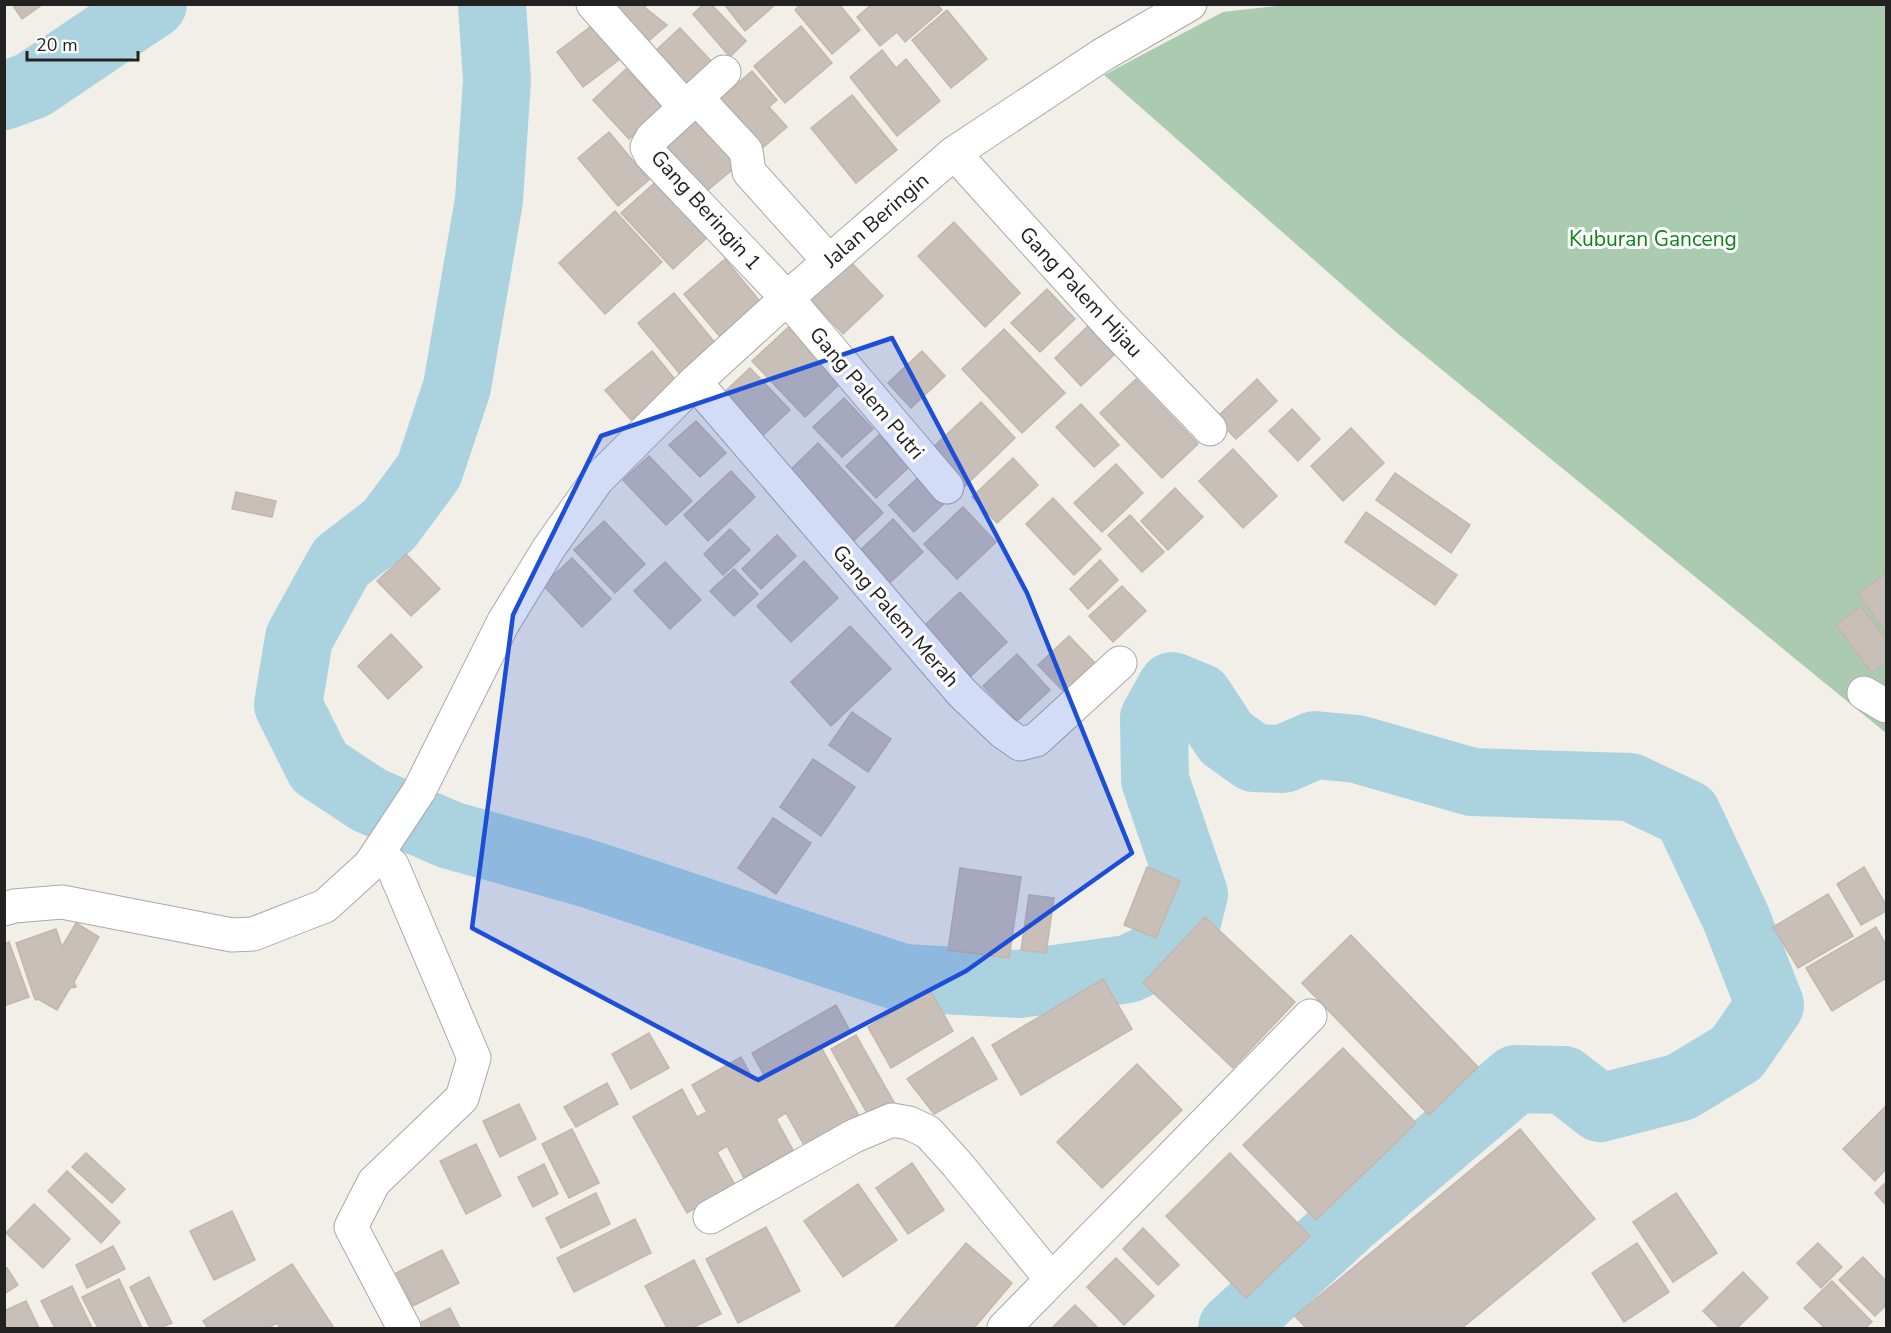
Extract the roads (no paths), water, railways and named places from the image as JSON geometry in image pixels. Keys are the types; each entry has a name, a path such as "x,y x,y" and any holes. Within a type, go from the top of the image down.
{"street":[{"path":"593,4 690,102 746,151 749,172 829,261"},
{"name":"Jalan Beringin","path":"4,909 62,902 232,934 253,934 325,906 370,865 419,791 503,623 549,548 597,480 695,382 787,298 954,153 1102,55 1190,4"},
{"name":"Gang Beringin 1","path":"724,72 652,138 647,147 651,155 787,298"},
{"name":"Gang Palem Hijau","path":"954,153 1109,324 1210,429"},
{"name":"Gang Palem Putri","path":"787,298 947,487"},
{"name":"Gang Palem Merah","path":"695,382 962,693 1003,732 1020,744 1036,740 1120,663"},
{"path":"383,847 474,1058 462,1098 374,1182 351,1227 404,1329"},
{"path":"1004,1329 1310,1016"},
{"path":"710,1217 854,1136 892,1120 909,1123 928,1132 1051,1279"}],"waterway":[{"path":"4,96 33,85 153,4"},
{"path":"492,4 497,80 489,200 457,387 429,471 389,525 341,562 299,638 288,705 319,767 369,800 450,835 586,873 903,978 1019,984 1128,969 1158,955 1185,930 1194,894 1155,780 1154,718 1172,686 1199,697 1226,738 1254,758 1283,759 1315,745 1357,749 1472,782 1630,787 1687,814 1736,918 1770,1005 1737,1053 1681,1087 1600,1108 1564,1080 1516,1079 1352,1218 1232,1328"}],"park label":[{"name":"Kuburan Ganceng","path":"1653,239"}]}
